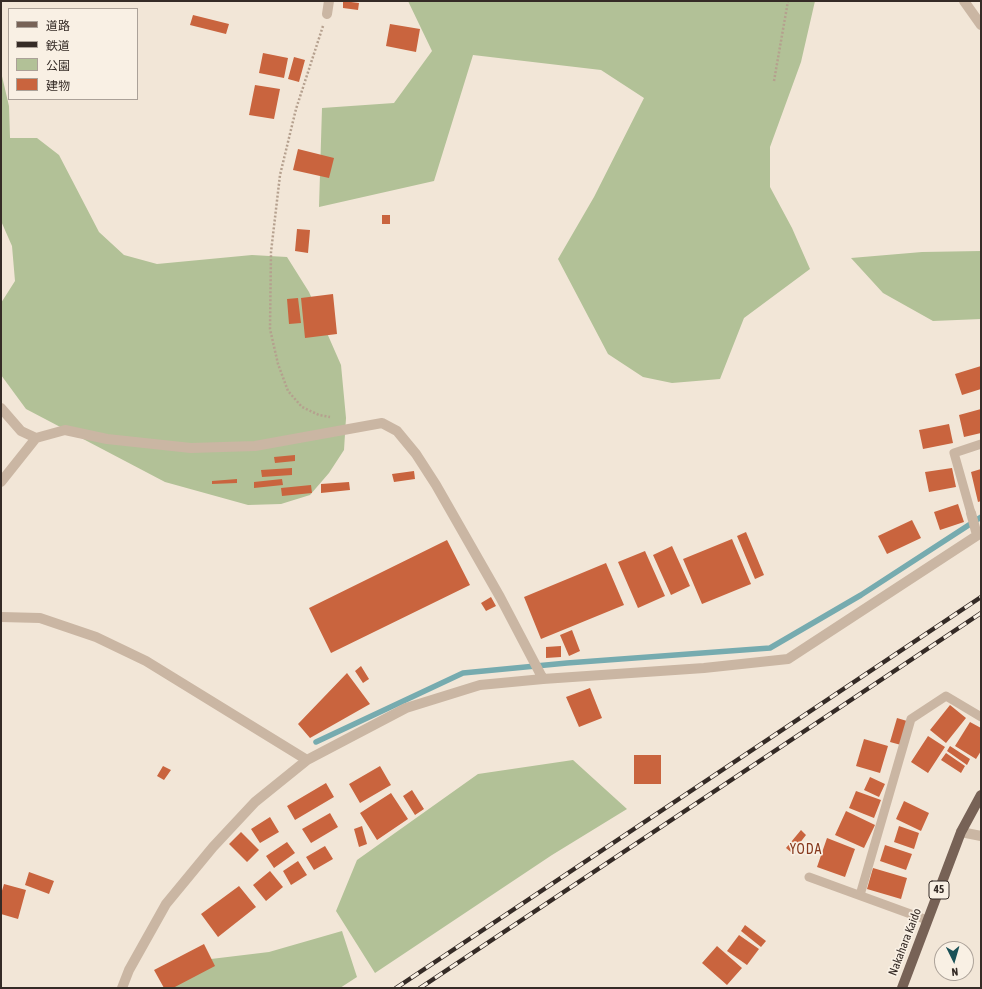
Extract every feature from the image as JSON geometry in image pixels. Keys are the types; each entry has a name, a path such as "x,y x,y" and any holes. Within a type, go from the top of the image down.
{"main road":[{"name":"Nakahara Kaido","path":"902,988 961,832 981,795"}],"street":[{"path":"327,14 329,1"},
{"path":"964,1 981,25"},
{"path":"1,408 21,431 36,438"},
{"path":"1,482 36,438 65,430 107,440 191,448 255,446 382,423 397,431 416,454 436,485 500,597 542,676"},
{"path":"122,988 129,970 166,904 213,847 255,802 307,760 406,708 480,685 542,676 704,668 788,659 978,532 971,513"},
{"path":"1,617 40,618 96,637 146,660 307,760"},
{"path":"961,832 981,836"}],"lane":[{"path":"971,513 954,454 981,444"},
{"path":"860,896 911,719 946,696 981,717"},
{"path":"809,877 928,920"}],"path":[{"path":"774,81 788,1"},
{"path":"327,14 296,109 280,175 271,252 270,329 278,364 288,391 302,406 319,415 331,417"}],"green space":[{"path":"408,1 815,1 801,62 770,147 770,187 792,228 810,269 744,318 720,379 672,383 643,377 608,354 558,259 594,197 644,98 601,70 473,55 434,181 319,207 322,108 394,103 432,51"},
{"path":"1,72 9,106 10,138 37,138 59,155 99,232 124,255 157,264 252,255 287,257 309,292 341,365 346,418 344,450 329,473 310,495 281,504 248,505 165,482 26,409 1,375 1,303 15,281 12,246 1,221"},
{"path":"981,251 981,319 933,321 883,293 851,258 922,252"},
{"path":"573,760 627,809 552,855 375,973 336,911 357,860 478,774"},
{"path":"342,931 357,977 340,988 169,988 186,962 269,952"}],"building":[{"path":"343,1 359,3 358,10 343,8"},
{"path":"193,15 229,24 226,34 190,25"},
{"path":"390,24 420,29 416,52 386,46"},
{"path":"263,53 288,58 284,78 259,73"},
{"path":"294,57 305,60 299,82 288,79"},
{"path":"255,85 280,89 274,119 249,115"},
{"path":"298,149 334,158 329,178 293,170"},
{"path":"382,215 390,215 390,224 382,224"},
{"path":"297,229 310,230 308,253 295,251"},
{"path":"333,294 337,334 305,338 301,298"},
{"path":"298,298 301,323 289,324 287,299"},
{"path":"981,366 981,389 962,395 955,374"},
{"path":"981,409 981,433 964,437 959,415"},
{"path":"949,424 953,443 923,449 919,430"},
{"path":"295,455 295,461 275,463 274,457"},
{"path":"292,468 292,475 262,477 261,470"},
{"path":"952,468 956,487 929,492 925,472"},
{"path":"981,469 981,501 978,502 971,472"},
{"path":"414,471 415,479 394,482 392,474"},
{"path":"237,479 237,483 212,484 212,481"},
{"path":"282,479 283,485 254,488 254,482"},
{"path":"349,482 350,490 321,493 321,484"},
{"path":"311,485 312,493 282,496 281,488"},
{"path":"958,504 964,522 940,530 934,512"},
{"path":"912,520 921,538 887,554 878,536"},
{"path":"746,532 764,575 755,579 737,536"},
{"path":"732,539 751,584 702,604 683,559"},
{"path":"447,540 470,585 331,653 309,608"},
{"path":"672,546 690,586 671,595 653,555"},
{"path":"645,551 665,596 638,608 618,562"},
{"path":"606,563 624,605 541,639 524,597"},
{"path":"491,597 496,606 486,611 481,603"},
{"path":"572,630 580,651 569,656 560,635"},
{"path":"561,646 561,657 546,658 546,647"},
{"path":"361,666 369,679 363,683 355,671"},
{"path":"347,673 370,704 310,738 298,724"},
{"path":"590,688 602,718 579,727 566,697"},
{"path":"950,705 966,718 946,743 930,730"},
{"path":"897,718 907,721 901,745 890,742"},
{"path":"970,722 981,728 981,751 976,759 955,746"},
{"path":"928,736 945,747 928,773 911,762"},
{"path":"864,739 888,746 880,773 856,766"},
{"path":"950,746 970,759 967,765 947,751"},
{"path":"946,753 965,766 961,773 941,760"},
{"path":"634,755 661,755 661,784 634,784"},
{"path":"163,766 171,770 164,780 157,776"},
{"path":"380,766 391,785 360,803 349,784"},
{"path":"870,777 885,784 879,797 864,790"},
{"path":"326,783 334,797 295,820 287,806"},
{"path":"412,790 424,809 415,815 403,796"},
{"path":"856,791 881,800 874,818 849,808"},
{"path":"391,793 408,819 377,840 360,813"},
{"path":"904,801 929,813 921,831 896,819"},
{"path":"846,811 875,825 864,848 835,835"},
{"path":"330,813 338,827 311,843 302,829"},
{"path":"270,817 279,832 260,843 251,829"},
{"path":"362,826 367,844 359,847 354,829"},
{"path":"899,826 919,833 914,849 894,842"},
{"path":"801,830 806,835 792,853 786,848"},
{"path":"241,832 259,850 247,862 229,844"},
{"path":"827,838 855,849 845,877 817,867"},
{"path":"287,842 295,853 274,868 266,856"},
{"path":"885,845 912,854 906,870 880,861"},
{"path":"325,846 333,859 314,870 306,857"},
{"path":"298,861 307,875 291,885 283,871"},
{"path":"873,868 907,878 901,899 867,889"},
{"path":"270,871 283,887 266,901 253,885"},
{"path":"29,872 54,881 49,894 25,885"},
{"path":"4,884 26,890 18,919 1,914 1,894"},
{"path":"239,886 256,907 218,937 201,914"},
{"path":"745,925 766,941 761,947 741,931"},
{"path":"739,935 759,949 747,965 727,951"},
{"path":"204,944 215,966 173,988 164,988 154,970"},
{"path":"717,946 742,968 727,985 702,963"}],"waterway":[{"path":"316,742 463,673 567,663 770,648 861,595 981,517"}],"railway":[{"path":"396,988 981,597"},
{"path":"420,988 981,613"}],"district":[{"name":"YODA","path":"806,850"}]}
